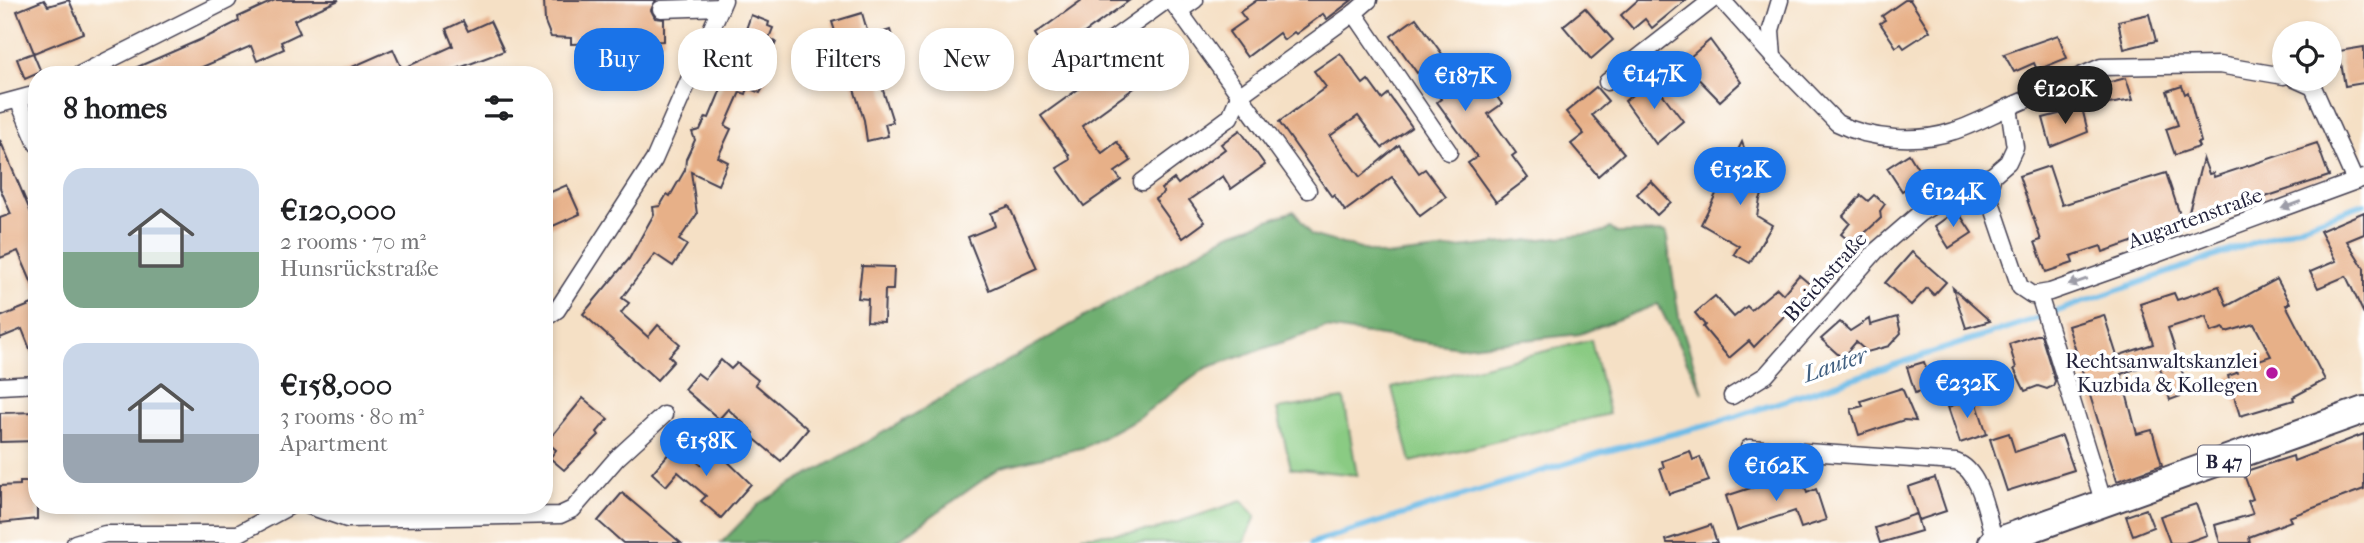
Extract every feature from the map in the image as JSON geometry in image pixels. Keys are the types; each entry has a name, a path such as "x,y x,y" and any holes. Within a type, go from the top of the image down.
{"main road":[{"name":"B 47","path":"1993,542 2364,410"}],"street":[{"path":"97,66 228,0"},
{"path":"1134,28 1172,4 1195,0"},
{"path":"1142,183 1230,117 1239,96 1369,0"},
{"path":"1607,82 1712,0"},
{"path":"1723,0 1837,123 1868,134 1900,137 1952,132 2101,67 2219,65 2272,74"},
{"path":"1773,57 1772,30 1780,0"},
{"path":"553,313 654,160 722,4 661,9"},
{"path":"1172,4 1308,190"},
{"path":"1354,13 1449,152"},
{"path":"2315,91 2360,180"},
{"path":"0,104 28,96"},
{"path":"18,100 28,123"},
{"path":"2001,110 2014,146 2008,162 1993,175 1988,193 1992,211 2020,287 2023,292 2040,299 2104,504"},
{"name":"Bleichstraße","path":"1732,396 1766,375 1876,251 1920,213 1966,186 1993,175"},
{"name":"Augartenstraße","path":"2040,299 2360,180"},
{"path":"0,386 28,384"},
{"path":"332,514 347,519 560,515 573,509 617,458 664,415"},
{"path":"1749,448 1956,462 1966,466 1974,478 1993,542"},
{"path":"75,543 105,534 238,534 275,514"}],"green space":[{"path":"1294,211 1311,235 1385,256 1605,232 1610,228 1617,233 1666,232 1679,317 1703,393 1658,304 1580,334 1460,347 1325,328 1206,368 1138,418 1085,447 1001,467 894,543 721,543 760,503 1229,234"},
{"path":"1591,340 1609,414 1411,462 1392,388"},
{"path":"1344,399 1357,475 1291,468 1277,409"},
{"path":"1242,501 1256,516 1244,543 1084,543 1082,536 1154,530"}],"building":[{"path":"44,0 48,6 69,0 83,33 34,53 17,11"},
{"path":"275,0 339,0 294,20 300,33 281,42 284,49 257,61 251,46 204,66 140,66 211,35 239,21 238,17"},
{"path":"544,0 656,0 651,10 655,18 664,19 664,28 574,28 574,44 571,44 571,38 551,37 545,22"},
{"path":"1082,0 1130,0 1091,28 1043,28"},
{"path":"1257,0 1352,0 1327,19 1323,14 1284,40 1279,33 1247,57 1229,32 1246,20 1240,12"},
{"path":"1638,0 1686,0 1652,28 1645,19 1633,29 1621,15"},
{"path":"1905,0 1910,0 1930,31 1904,48 1901,44 1896,47 1880,23 1885,20 1882,16"},
{"path":"1585,8 1613,40 1591,59 1563,26"},
{"path":"862,13 866,28 834,28 832,22"},
{"path":"2149,14 2156,41 2124,49 2118,21"},
{"path":"751,15 769,22 768,26 773,28 746,28"},
{"path":"1416,18 1453,69 1448,72 1467,99 1488,84 1502,104 1488,114 1516,153 1512,156 1528,178 1496,202 1468,163 1477,157 1437,102 1441,99 1421,70 1417,73 1391,36"},
{"path":"463,21 468,31 490,21 504,51 465,66 409,66 453,46 446,29"},
{"path":"2058,35 2067,58 2037,70 2034,63 2014,72 2004,54"},
{"path":"1710,40 1741,82 1720,101 1683,63"},
{"path":"2364,47 2364,83 2345,86 2342,51"},
{"path":"393,49 401,66 354,66"},
{"path":"33,53 38,66 28,66 28,78 25,79 17,59"},
{"path":"1340,53 1363,84 1368,80 1382,99 1388,94 1412,127 1382,148 1358,116 1330,136 1360,177 1399,145 1419,173 1425,169 1446,197 1420,216 1392,177 1345,211 1334,195 1332,197 1279,122 1326,87 1314,71"},
{"path":"2126,78 2133,100 2096,106 2091,87"},
{"path":"1651,79 1683,121 1656,144 1625,101"},
{"path":"2182,86 2185,94 2188,92 2201,142 2197,143 2199,147 2175,155 2166,129 2178,125 2167,91"},
{"path":"1596,87 1608,101 1592,115 1624,153 1598,176 1571,144 1584,134 1566,112"},
{"path":"720,91 747,91 746,94 740,92 725,126 731,129 718,157 728,162 718,185 691,172 697,214 679,240 687,245 673,266 655,254 622,298 629,303 621,313 648,337 658,325 680,344 669,356 674,361 657,380 583,314 629,259 654,214 653,207 660,206 667,194 670,196 685,170 686,159 695,140 692,132 700,130 706,117 709,118"},
{"path":"855,91 883,91 893,122 885,124 888,136 867,141 864,120"},
{"path":"1076,91 1130,91 1082,126 1102,153 1117,142 1131,161 1115,172 1121,180 1084,206 1057,168 1070,160 1069,155 1041,116"},
{"path":"2082,108 2088,132 2051,147 2043,118"},
{"path":"1240,130 1265,165 1231,189 1223,176 1189,200 1205,222 1183,238 1155,199 1164,193 1161,189 1174,179 1178,184 1225,149 1221,144"},
{"path":"0,140 28,206 28,274 18,251 0,258 0,218 11,214 0,188"},
{"path":"1742,142 1749,162 1772,177 1760,199 1757,216 1772,225 1750,263 1734,254 1739,246 1701,224"},
{"path":"2317,143 2329,176 2186,223 2203,158 2209,174 2213,173 2214,177"},
{"path":"1909,154 1923,177 1902,191 1887,168"},
{"path":"2049,166 2062,205 2166,173 2183,224 2103,252 2101,246 2071,256 2073,263 2046,272 2035,242 2041,240 2019,176"},
{"path":"1651,181 1671,202 1657,215 1637,194"},
{"path":"567,185 580,214 553,226 553,191"},
{"path":"1861,195 1868,201 1874,195 1885,204 1880,211 1881,218 1853,244 1841,234 1850,223 1843,216"},
{"path":"1009,206 1037,268 989,290 968,237 995,226 991,213"},
{"path":"1957,210 1972,233 1949,248 1935,226"},
{"path":"2364,212 2364,234 2347,241 2364,268 2364,314 2346,276 2318,288 2310,272 2336,261 2320,231"},
{"path":"1912,252 1946,282 1934,295 1927,288 1911,305 1885,283"},
{"path":"862,266 894,267 893,290 885,290 884,322 867,321 868,299 858,298"},
{"path":"1799,275 1819,292 1808,304 1805,313 1793,307 1754,347 1749,341 1729,358 1695,313 1715,296 1734,317 1747,306 1751,310 1777,288 1783,294"},
{"path":"2277,279 2290,303 2286,305 2325,380 2293,397 2294,400 2240,416 2228,376 2237,373 2235,368 2271,356 2254,324 2226,332 2224,328 2211,332 2206,316 2168,328 2189,393 2170,400 2158,361 2121,374 2137,434 2152,430 2162,465 2117,481 2068,326 2104,315 2117,356 2153,344 2140,304 2174,293 2177,300 2219,286 2227,306"},
{"path":"1953,288 1990,321 1966,328"},
{"path":"28,306 28,344 22,329 0,338 0,317"},
{"path":"1897,317 1901,333 1889,346 1867,352 1856,342 1842,358 1821,339 1840,322 1850,331 1869,319 1870,325"},
{"path":"2041,335 2055,381 2053,386 2047,389 2038,386 2025,391 2014,369 2016,368 2009,344"},
{"path":"721,360 731,369 737,363 758,380 755,384 808,429 781,461 751,436 754,433 728,409 719,419 684,389 697,373 705,379"},
{"path":"1924,362 1933,387 1915,393 1907,367"},
{"path":"1902,388 1916,421 1904,420 1859,435 1851,409 1863,406 1861,401"},
{"path":"583,398 608,419 597,432 599,435 564,470 553,461 556,450 553,447 553,435"},
{"path":"1975,398 1987,434 1960,443 1948,407"},
{"path":"28,412 28,441 0,442 0,413"},
{"path":"2009,433 2015,452 2062,436 2074,470 2007,491 1990,439"},
{"path":"2364,434 2364,489 2289,517 2291,521 2249,537 2250,543 2220,543 2215,525 2253,514 2248,501 2253,499 2243,472 2293,456 2294,461"},
{"path":"677,444 701,465 708,455 713,460 719,453 751,484 721,518 701,501 706,496 678,472 666,486 652,473"},
{"path":"1690,451 1693,460 1700,457 1709,481 1669,494 1660,468 1664,467 1662,461"},
{"path":"1800,472 1807,493 1816,489 1826,520 1801,528 1795,511 1737,530 1726,496"},
{"path":"1935,478 1946,511 1919,520 1908,487"},
{"path":"20,482 28,482 28,514 37,514 37,519 0,523 0,486 20,485"},
{"path":"622,493 681,543 623,543 598,521"},
{"path":"2196,504 2207,535 2185,543 2170,543 2160,516"},
{"path":"2146,509 2153,527 2133,535 2126,516"},
{"path":"1916,514 1921,531 1880,543 1875,528"},
{"path":"1711,525 1717,543 1667,543 1666,540"}],"waterway":[{"name":"Lauter","path":"1312,543 1603,452 1719,422 2032,320 2364,204"}],"place":[{"name":"Rechtsanwaltskanzlei Kuzbida & Kollegen","path":"2272,373"}]}
